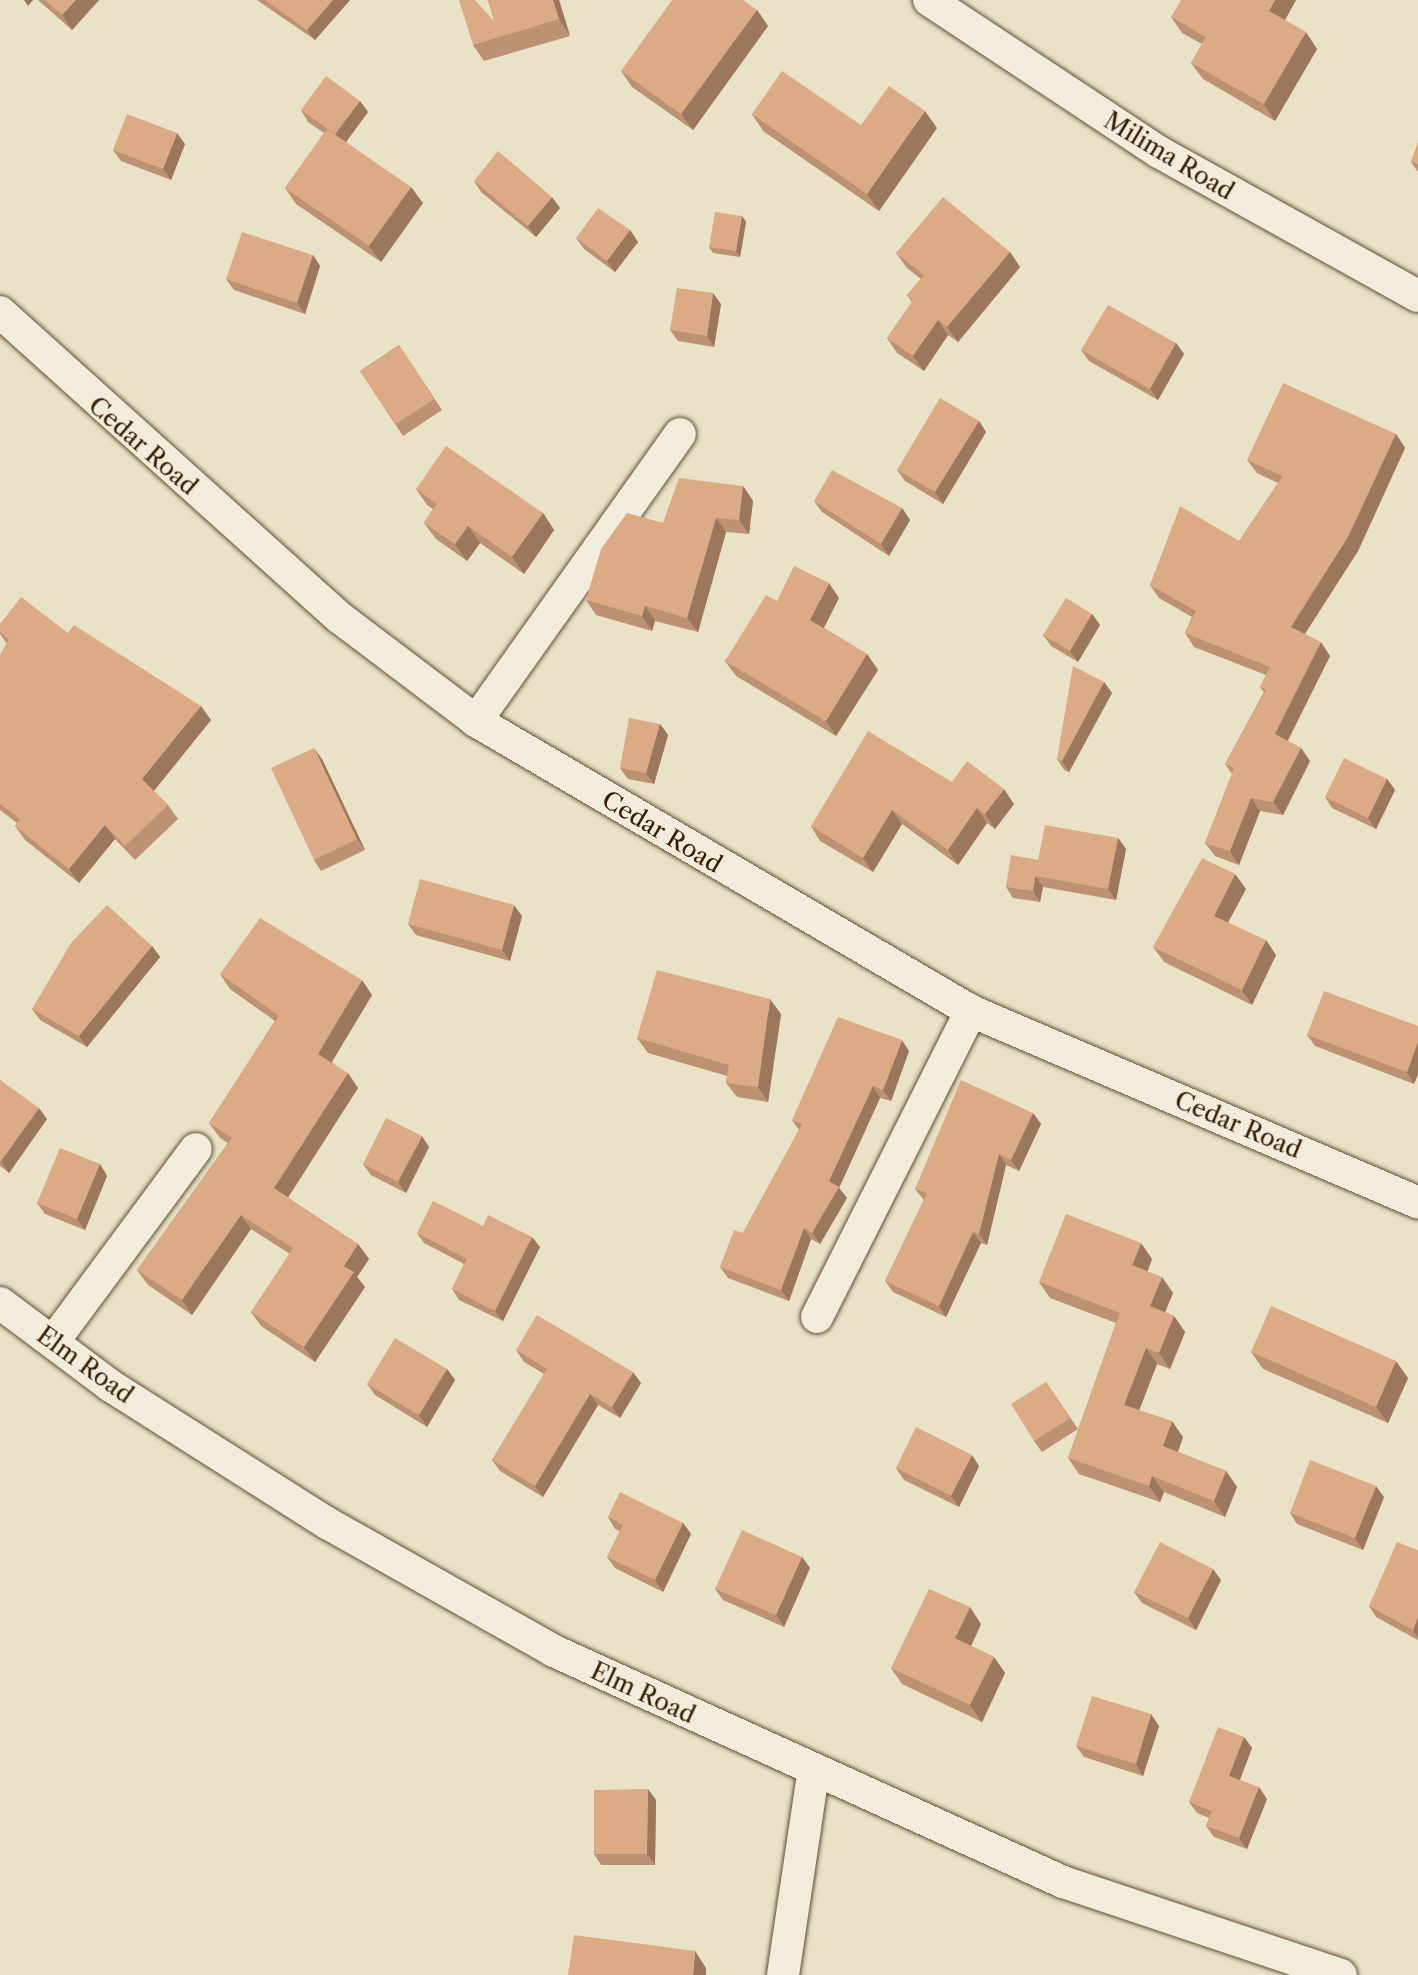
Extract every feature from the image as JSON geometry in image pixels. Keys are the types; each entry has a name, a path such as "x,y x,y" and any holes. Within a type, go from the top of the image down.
{"street":[{"name":"Milima Road","path":"929,0 1159,152 1418,296"},
{"name":"Cedar Road","path":"0,312 340,618 476,721 971,1011 1418,1203"},
{"path":"476,721 680,434"},
{"path":"817,1317 971,1011"},
{"path":"53,1342 196,1149"},
{"name":"Elm Road","path":"0,1303 53,1342 327,1523 554,1651 813,1774 1063,1882 1341,1975"},
{"path":"783,1975 813,1774"}],"building":[{"path":"45,0 76,0 62,15"},
{"path":"265,0 333,0 307,30"},
{"path":"459,0 475,0 494,21 488,0 553,0 559,19 473,45"},
{"path":"672,0 743,0 757,10 681,114 621,71"},
{"path":"1181,0 1275,0 1269,11 1306,32 1264,104 1191,63 1206,37 1171,17"},
{"path":"782,71 861,125 889,86 925,111 867,194 752,114"},
{"path":"326,76 360,101 335,134 301,110"},
{"path":"127,114 177,133 163,169 113,150"},
{"path":"327,129 411,187 369,246 285,188"},
{"path":"1418,143 1418,164 1411,162"},
{"path":"498,151 552,197 528,226 474,181"},
{"path":"943,197 1010,252 947,327 938,320 913,356 887,338 913,300 907,295 924,275 896,253"},
{"path":"598,208 630,230 607,261 576,238"},
{"path":"715,212 742,216 736,251 709,247"},
{"path":"242,232 313,255 297,303 226,279"},
{"path":"677,288 713,293 707,336 670,330"},
{"path":"1108,305 1176,343 1150,389 1081,350"},
{"path":"399,345 434,399 396,424 360,371"},
{"path":"1283,383 1396,434 1348,537 1291,627 1321,642 1275,734 1301,748 1273,802 1251,798 1230,851 1205,843 1234,768 1225,764 1266,690 1260,687 1270,667 1185,633 1196,611 1150,585 1180,506 1239,541 1283,476 1247,460"},
{"path":"940,398 979,421 935,492 897,470"},
{"path":"446,446 543,513 512,557 468,526 455,544 424,523 437,504 416,489"},
{"path":"832,470 902,508 881,544 814,501"},
{"path":"679,478 743,486 739,520 716,518 687,618 645,606 642,616 586,600 601,549 627,513 663,523"},
{"path":"794,566 829,583 810,620 867,654 826,721 725,661 766,595 777,601"},
{"path":"21,597 68,633 74,625 201,706 142,779 168,805 125,846 105,825 69,869 15,826 20,819 0,804 0,655 9,639 0,632 0,624"},
{"path":"1066,598 1092,614 1070,651 1043,635"},
{"path":"1073,666 1104,682 1062,761 1057,759"},
{"path":"629,718 660,724 646,773 620,768"},
{"path":"868,731 952,782 967,761 1004,789 985,814 977,808 948,850 892,810 863,858 811,826"},
{"path":"314,748 357,839 314,860 271,768"},
{"path":"1344,758 1387,779 1368,818 1325,797"},
{"path":"1045,825 1118,838 1108,889 1035,876"},
{"path":"1011,855 1038,860 1033,891 1006,887"},
{"path":"1202,858 1235,874 1214,916 1266,940 1242,990 1153,947"},
{"path":"420,879 514,905 502,950 408,924"},
{"path":"107,905 152,946 79,1036 32,1009 71,943"},
{"path":"260,918 362,980 318,1054 348,1073 274,1188 358,1244 344,1266 354,1272 304,1347 251,1312 293,1248 241,1215 182,1300 137,1270 232,1138 209,1123 279,1016 220,974"},
{"path":"657,970 770,999 758,1087 726,1083 729,1065 637,1038"},
{"path":"1324,991 1418,1026 1418,1042 1407,1072 1307,1035"},
{"path":"838,1017 902,1040 883,1090 873,1086 829,1181 839,1187 812,1233 804,1228 781,1290 720,1267 734,1230 743,1233 802,1124 792,1120"},
{"path":"0,1080 39,1108 1,1161 0,1161"},
{"path":"961,1080 1033,1113 1011,1160 999,1154 979,1234 973,1232 939,1306 885,1281 927,1193 915,1189"},
{"path":"386,1118 422,1136 398,1182 363,1164"},
{"path":"60,1148 100,1164 77,1219 37,1203"},
{"path":"433,1201 483,1226 488,1215 532,1237 495,1311 452,1289 467,1259 417,1233"},
{"path":"1066,1214 1141,1243 1132,1265 1162,1277 1150,1306 1174,1316 1159,1353 1146,1348 1124,1405 1172,1421 1163,1446 1226,1471 1214,1501 1152,1476 1149,1486 1068,1458 1120,1313 1039,1282"},
{"path":"1271,1306 1396,1361 1376,1407 1251,1352"},
{"path":"537,1315 633,1372 612,1407 590,1394 535,1486 492,1460 547,1369 516,1350"},
{"path":"395,1338 447,1369 419,1415 367,1384"},
{"path":"1046,1382 1070,1418 1034,1441 1011,1404"},
{"path":"916,1427 972,1455 951,1496 896,1468"},
{"path":"1310,1460 1376,1486 1355,1538 1290,1513"},
{"path":"620,1492 683,1523 655,1580 607,1557 623,1525 608,1517"},
{"path":"742,1530 802,1557 776,1615 715,1589"},
{"path":"1160,1542 1213,1569 1188,1618 1134,1592"},
{"path":"1397,1542 1418,1550 1418,1617 1413,1630 1369,1606"},
{"path":"929,1589 970,1607 955,1638 994,1657 970,1705 891,1668"},
{"path":"1092,1696 1151,1714 1136,1764 1076,1746"},
{"path":"1218,1727 1244,1737 1229,1776 1259,1787 1239,1838 1206,1826 1212,1811 1189,1802"},
{"path":"648,1789 647,1854 594,1854 594,1790"},
{"path":"574,1935 695,1951 693,1975 568,1975"}]}
